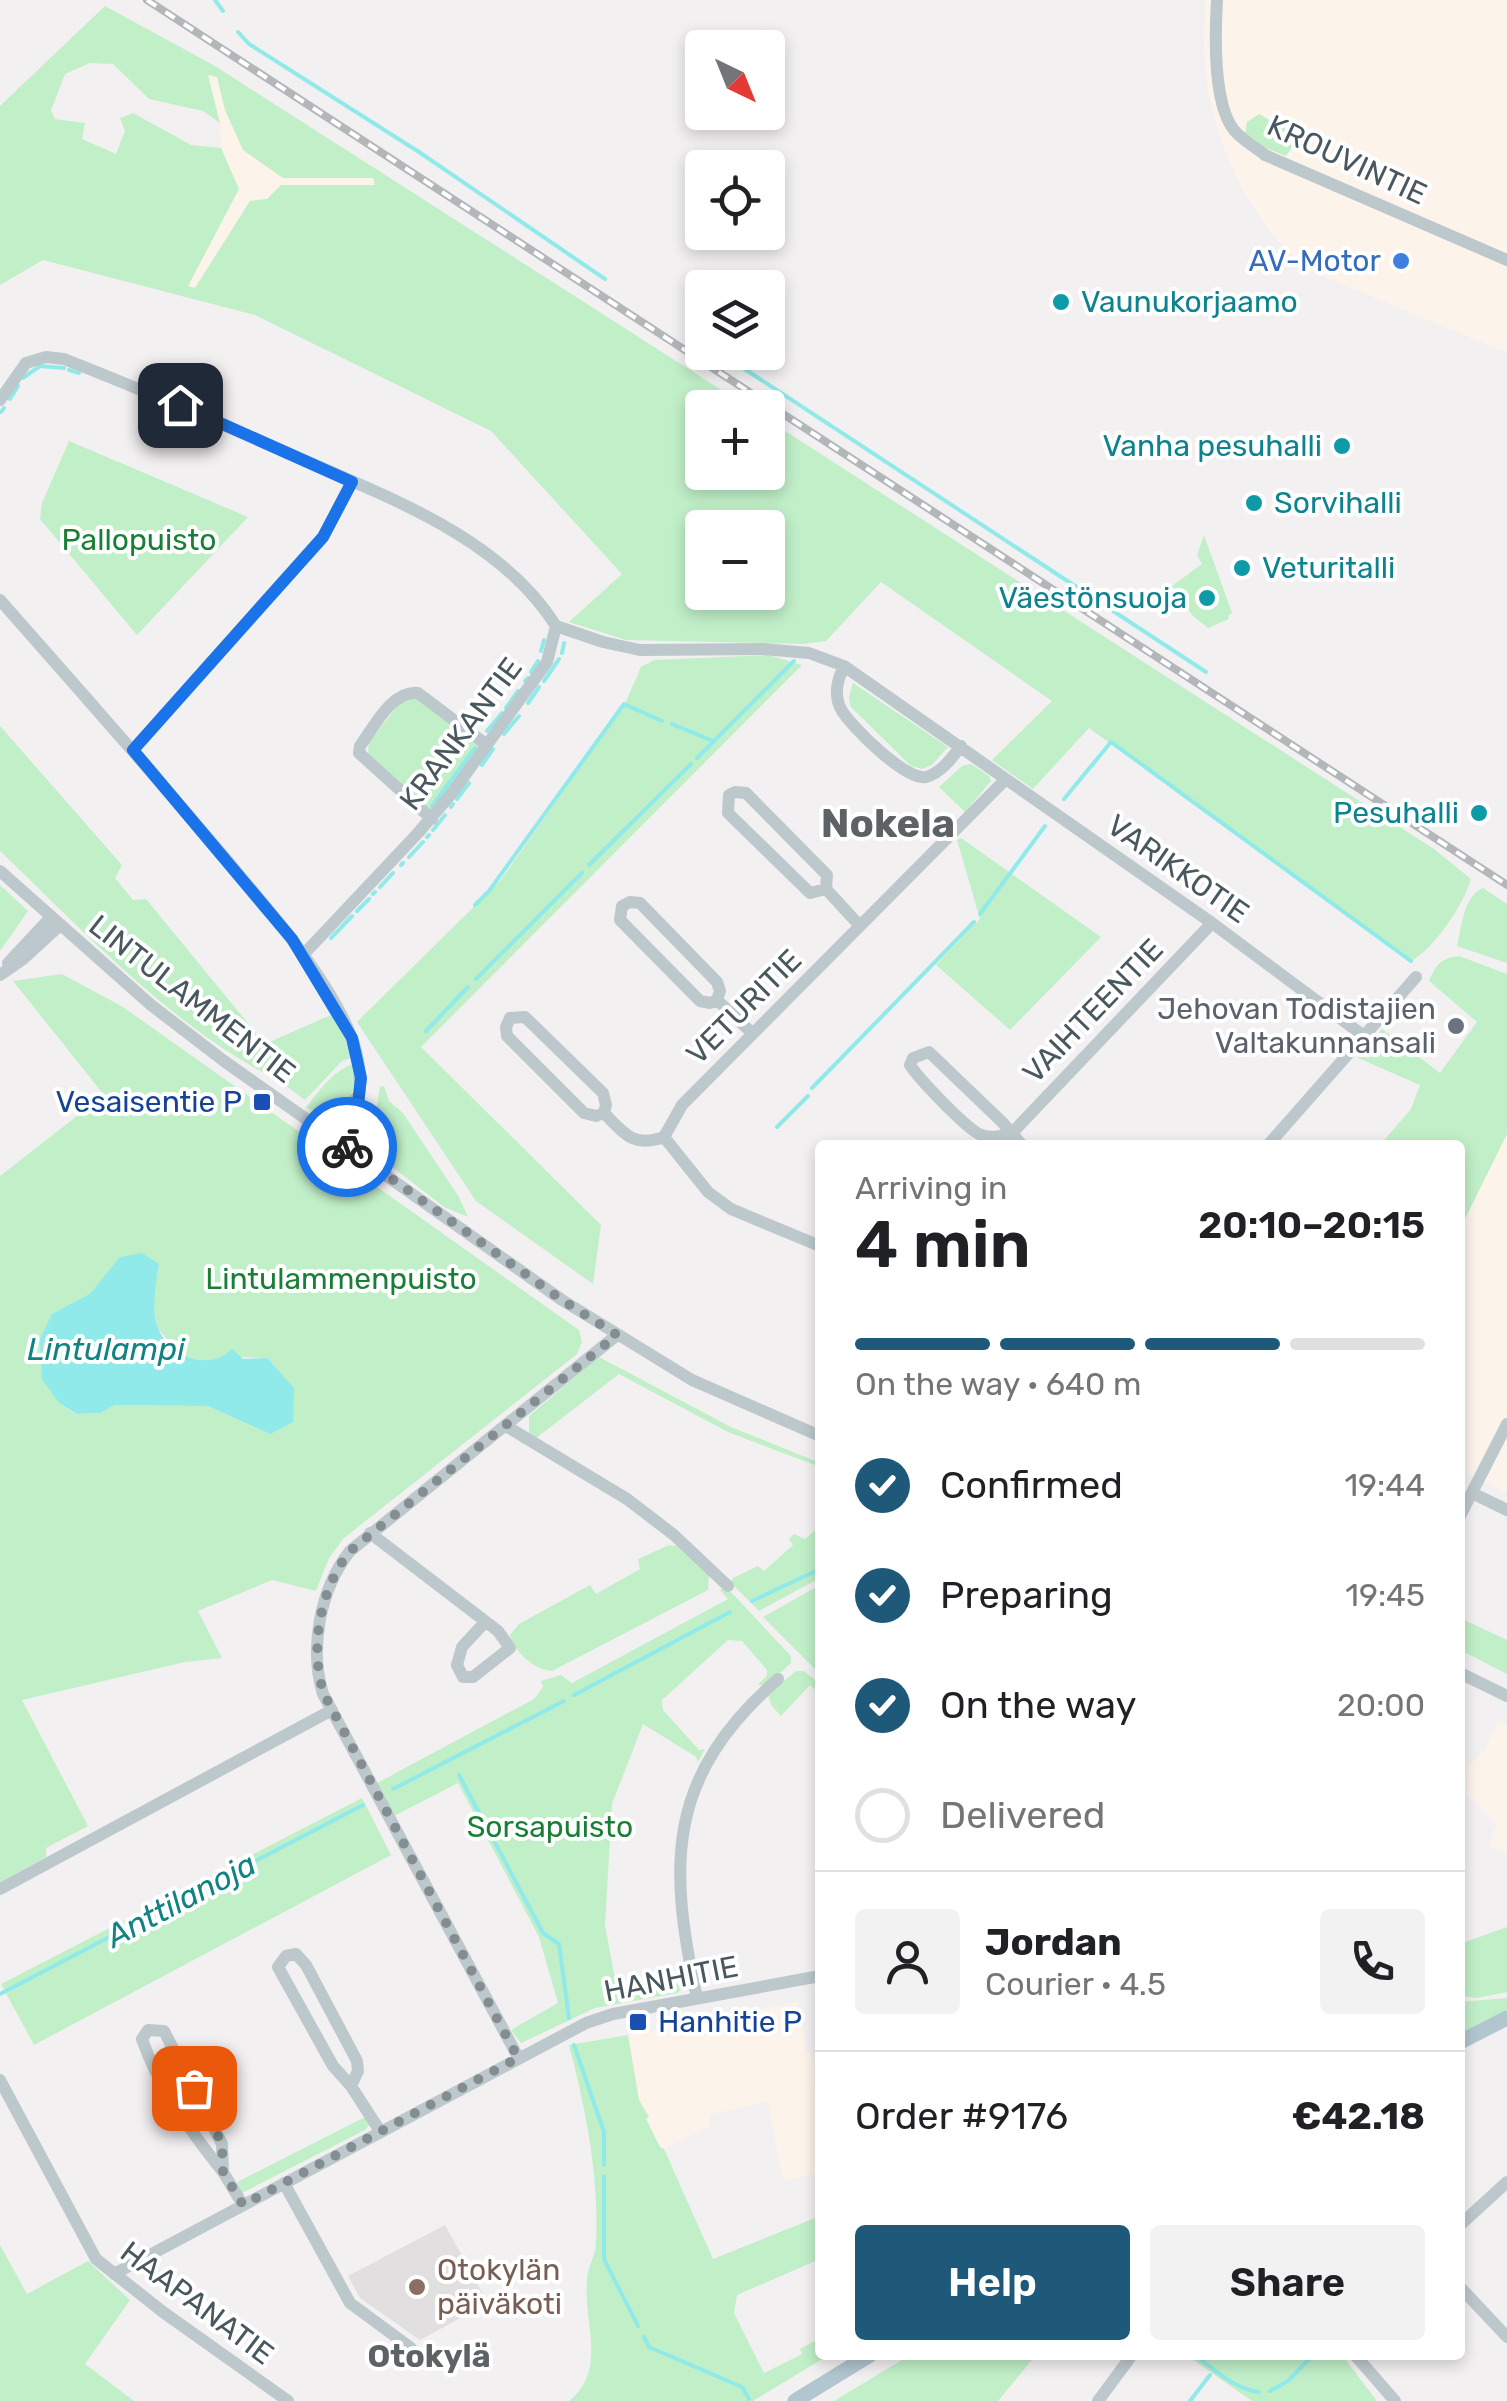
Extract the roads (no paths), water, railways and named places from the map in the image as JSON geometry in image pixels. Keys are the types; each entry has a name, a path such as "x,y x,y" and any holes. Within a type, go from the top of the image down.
{"main road":[{"path":"1465,2039 1507,2018"},
{"path":"795,2401 862,2360"}],"street":[{"name":"KROUVINTIE","path":"1217,0 1215,30 1221,92 1233,130 1265,155 1507,260"},
{"path":"0,400 26,363 46,358 64,359 180,405 430,517 477,547 531,594 556,626"},
{"path":"133,750 323,537 352,482"},
{"path":"0,600 133,750 303,955 352,1038 361,1078 356,1121 341,1143"},
{"name":"VARIKKOTIE","path":"556,626 640,650 754,649 809,653 844,666 1212,923 1364,1036"},
{"name":"KRANKANTIE","path":"303,955 432,819 547,662 556,626"},
{"path":"844,666 836,683 840,709 906,774 922,778 936,773 962,746"},
{"path":"432,819 359,753 360,746 407,692 418,693 487,745"},
{"name":"VETURITIE","path":"664,1137 682,1104 1006,779"},
{"path":"826,889 810,893 782,866 728,813 729,795 746,793 827,875 826,889 860,926"},
{"name":"LINTULAMMENTIE","path":"0,871 150,1005 562,1300 692,1380 815,1434"},
{"path":"640,903 717,982 717,1000 700,1001 620,920 622,906 640,903"},
{"path":"0,973 54,922"},
{"name":"VAIHTEENTIE","path":"1011,1134 1212,923"},
{"path":"1272,1140 1416,977"},
{"path":"717,1000 753,1034"},
{"path":"525,1017 603,1093 604,1113 584,1113 507,1036 510,1018 525,1017"},
{"path":"1011,1134 979,1134 918,1078 910,1065 913,1058 929,1052 1002,1122 1017,1140"},
{"path":"327,1133 359,1095"},
{"path":"604,1113 637,1141 664,1137 708,1192 731,1210 815,1244"},
{"path":"518,2058 332,1710 316,1669 316,1642 339,1565 370,1533 617,1335"},
{"path":"1465,1506 1507,1424"},
{"path":"506,1426 627,1499 674,1534 728,1586"},
{"path":"1472,1492 1507,1510"},
{"path":"370,1533 498,1631 510,1648 473,1677 463,1677 457,1665 462,1647 485,1622"},
{"path":"1465,1675 1507,1696"},
{"path":"697,1998 680,1918 678,1886 684,1824 714,1752 747,1708 778,1679"},
{"path":"0,1889 332,1710"},
{"path":"351,2086 358,2070 357,2061 306,1965 296,1954 286,1956 278,1968 303,2017 380,2131"},
{"name":"HANHITIE","path":"114,2274 586,2023 613,2014 815,1977"},
{"path":"223,2172 222,2144 164,2031 148,2030 142,2039 147,2054 188,2128 243,2205"},
{"name":"HAAPANATIE","path":"0,2080 96,2259 288,2401"},
{"path":"284,2182 350,2303 411,2348"},
{"path":"1465,2220 1507,2182"},
{"path":"1465,2292 1507,2337"},
{"path":"1098,2401 1128,2360"},
{"path":"1359,2360 1395,2401"}],"water":[{"name":"Lintulampi","path":"142,1253 159,1264 155,1314 167,1343 199,1360 211,1360 232,1349 243,1359 267,1358 294,1388 293,1422 270,1434 208,1406 115,1405 100,1413 77,1414 59,1403 42,1379 40,1339 52,1314 90,1294 120,1257"}],"waterway":[{"path":"215,0 223,11"},
{"path":"238,32 249,44 419,152 605,279"},
{"path":"23,378 40,366 64,368"},
{"path":"69,370 79,373"},
{"path":"746,370 1206,672"},
{"path":"10,399 18,386"},
{"path":"1,412 4,408"},
{"path":"201,422 219,430"},
{"path":"541,651 544,640"},
{"path":"562,653 564,643"},
{"path":"544,681 559,659"},
{"path":"531,672 538,661"},
{"path":"697,758 794,661"},
{"path":"525,681 528,678"},
{"path":"528,703 539,687"},
{"path":"506,708 518,691"},
{"path":"475,905 624,704 662,721"},
{"path":"487,731 502,713"},
{"path":"504,734 519,716"},
{"path":"672,724 713,741"},
{"path":"1064,799 1111,742 1411,961"},
{"path":"432,806 475,748"},
{"path":"482,765 493,749"},
{"path":"589,865 691,764"},
{"path":"457,799 469,783"},
{"path":"433,830 445,815"},
{"path":"980,914 1045,826"},
{"path":"409,857 423,842"},
{"path":"380,887 393,873"},
{"path":"476,979 582,873"},
{"path":"357,911 369,899"},
{"path":"331,938 352,916"},
{"path":"812,1088 974,922"},
{"path":"426,1031 468,987"},
{"path":"777,1127 808,1096"},
{"name":"Anttilanoja","path":"752,1601 815,1571"},
{"name":"Anttilanoja","path":"574,1695 730,1612"},
{"name":"Anttilanoja","path":"393,1789 564,1701"},
{"path":"459,1775 543,1933 559,1944 569,2018"},
{"name":"Anttilanoja","path":"0,1994 363,1805"},
{"path":"574,2045 604,2132 604,2165"},
{"path":"604,2176 604,2259 638,2326"},
{"path":"644,2337 649,2347 742,2387 749,2399"},
{"path":"1201,2360 1233,2383 1259,2392"},
{"path":"1270,2391 1288,2381 1308,2360"},
{"path":"1190,2401 1210,2375"}],"railway":[{"path":"147,0 1507,885"}],"place":[{"name":"AV-Motor","path":"1401,261"},
{"name":"Vaunukorjaamo","path":"1061,302"},
{"name":"Vanha pesuhalli","path":"1342,446"},
{"name":"Sorvihalli","path":"1254,503"},
{"name":"Veturitalli","path":"1242,568"},
{"name":"Väestönsuoja","path":"1207,598"},
{"name":"Pesuhalli","path":"1479,813"},
{"name":"Jehovan Todistajien Valtakunnansali","path":"1456,1026"},
{"name":"Vesaisentie P","path":"262,1102"},
{"name":"Hanhitie P","path":"638,2022"},
{"name":"Otokylän päiväkoti","path":"417,2287"}],"district":[{"name":"Nokela","path":"888,823"},
{"name":"Otokylä","path":"429,2356"}],"park label":[{"name":"Pallopuisto","path":"139,540"},
{"name":"Lintulammenpuisto","path":"341,1279"},
{"name":"Sorsapuisto","path":"550,1827"}]}
